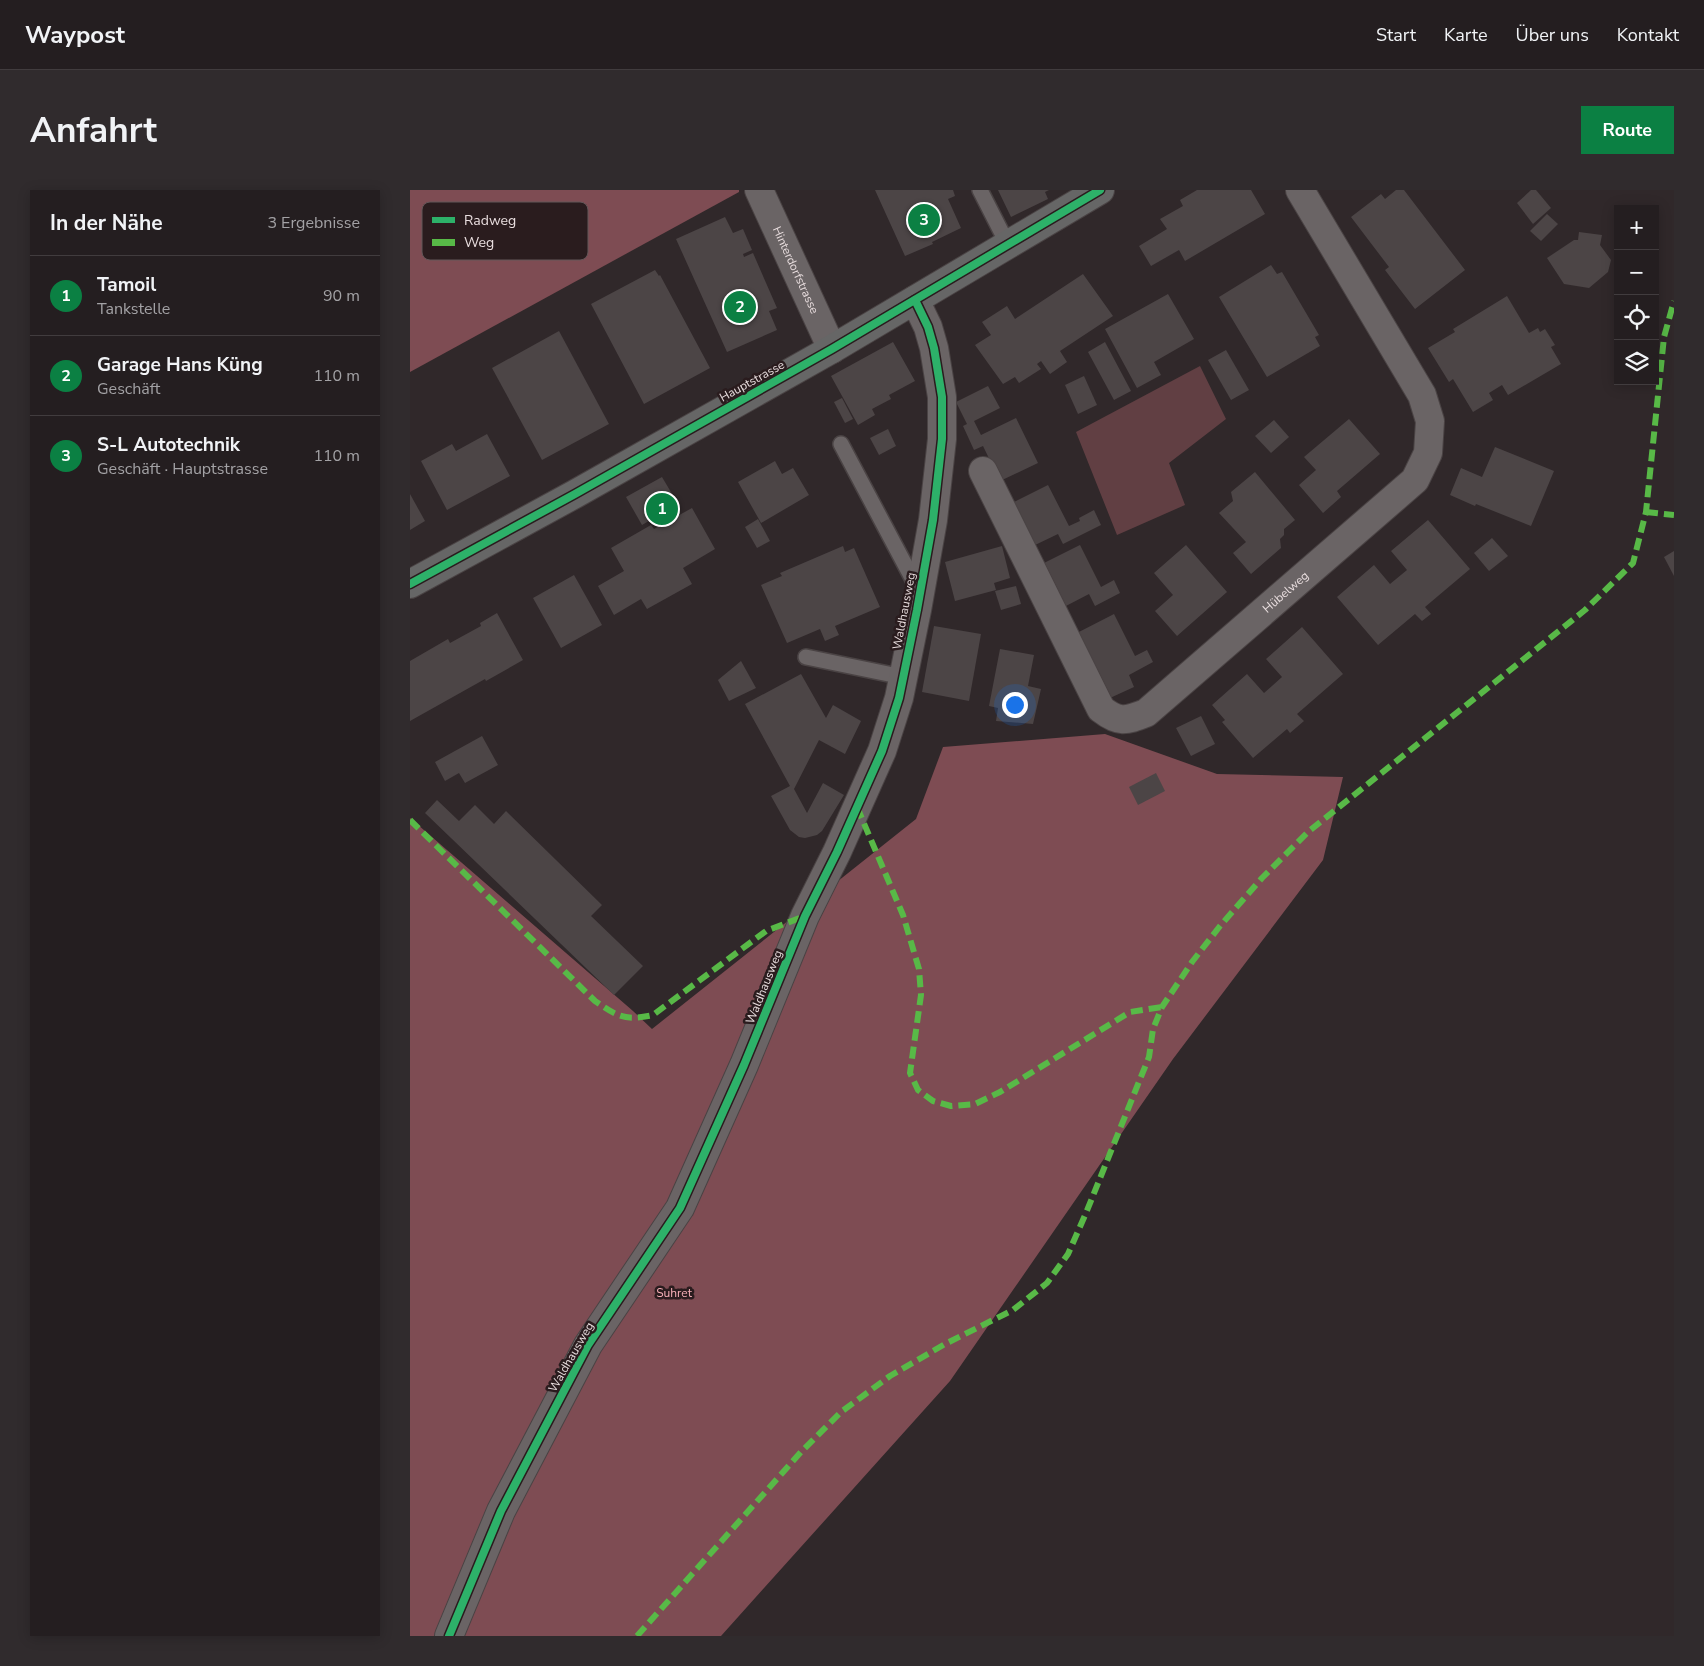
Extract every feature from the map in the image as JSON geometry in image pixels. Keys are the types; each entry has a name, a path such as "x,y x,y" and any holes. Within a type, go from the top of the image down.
{"main road":[{"name":"Hauptstrasse","path":"410,584 583,490 832,349 1100,190"}],"street":[{"name":"Hinterdorfstrasse","path":"759,190 832,349"},
{"name":"Hübelweg","path":"983,471 1101,709 1113,718 1129,719 1146,712 1415,480 1428,453 1430,422 1422,395 1300,190"},
{"name":"Waldhausweg","path":"449,1636 501,1511 588,1345 680,1208 744,1065 805,916 882,750 899,698 920,592 933,520 942,439 942,397 934,348 928,327 915,300"}],"lane":[{"path":"980,190 1008,245"},
{"path":"841,444 920,592"},
{"path":"806,657 903,677"}],"shaded area":[{"path":"1200,366 1226,419 1169,463 1185,505 1117,535 1076,432"}],"green space":[{"path":"410,190 739,190 739,192 410,372"},
{"name":"Suhret","path":"1105,734 1217,774 1343,777 1323,860 1173,1059 950,1381 721,1636 410,1636 410,818 652,1029 916,819 943,747"}],"building":[{"path":"875,190 953,190 955,196 948,199 961,228 932,242 933,244 905,256"},
{"path":"998,190 1049,190 1045,192 1048,199 1011,217"},
{"path":"1197,190 1251,190 1265,214 1185,261 1179,250 1151,266 1139,246 1167,229 1160,219 1183,206 1180,200"},
{"path":"1396,190 1404,190 1465,270 1415,309 1385,270 1389,267 1351,217 1381,194 1385,199"},
{"path":"1531,190 1536,190 1551,208 1533,224 1517,203"},
{"path":"1547,214 1558,224 1541,241 1530,231"},
{"path":"725,217 733,233 743,229 752,250 743,254 744,257 753,253 777,308 769,311 777,330 727,352 676,239"},
{"path":"1579,232 1602,235 1600,245 1611,260 1608,272 1589,288 1564,284 1547,258 1574,240 1578,240"},
{"path":"1271,265 1277,274 1282,272 1319,335 1315,337 1320,346 1267,377 1219,297"},
{"path":"655,270 660,275 710,368 644,404 591,304"},
{"path":"1083,274 1113,316 1060,351 1067,362 1050,374 1041,361 1037,364 1041,369 1019,383 1015,377 1003,384 975,345 991,335 982,322 1007,306 1015,319"},
{"path":"1168,294 1194,339 1154,362 1161,375 1137,388 1105,329"},
{"path":"1507,296 1529,333 1538,328 1540,332 1545,329 1555,345 1551,347 1561,364 1508,395 1502,385 1489,393 1493,400 1473,412 1453,379 1449,382 1428,348 1455,332 1453,329"},
{"path":"559,331 609,424 542,460 492,368"},
{"path":"893,342 915,381 889,395 891,399 872,409 875,415 858,425 831,376"},
{"path":"1105,342 1131,391 1114,400 1088,352"},
{"path":"1226,350 1249,390 1231,400 1208,360"},
{"path":"1084,376 1097,405 1078,414 1065,385"},
{"path":"988,386 1000,408 974,421 981,435 1016,418 1038,463 1000,481 983,446 974,450 963,426 967,424 956,402"},
{"path":"842,398 853,419 845,423 834,402"},
{"path":"1349,419 1380,454 1337,491 1341,497 1323,513 1299,485 1316,470 1304,457"},
{"path":"1274,420 1289,437 1271,453 1255,436"},
{"path":"888,429 896,446 879,455 870,438"},
{"path":"487,434 510,476 447,510 421,461 452,444 456,451"},
{"path":"1495,447 1554,471 1531,526 1450,495 1461,468 1482,477"},
{"path":"775,461 782,474 793,468 809,495 761,523 738,482"},
{"path":"1255,472 1295,520 1284,529 1284,535 1280,539 1281,548 1251,574 1233,553 1246,542 1219,513 1233,501 1231,492"},
{"path":"662,477 678,504 642,525 626,497"},
{"path":"1048,485 1069,526 1080,521 1079,518 1094,510 1101,525 1063,544 1058,534 1033,546 1012,503"},
{"path":"410,494 425,521 410,530"},
{"path":"692,508 715,549 683,568 692,584 647,609 641,599 614,615 598,586 624,571 611,548 651,525 654,529"},
{"path":"758,519 770,541 757,548 745,527"},
{"path":"1428,520 1470,569 1425,607 1431,614 1422,621 1415,614 1378,645 1337,597 1374,565 1390,584 1407,570 1391,551"},
{"path":"1492,538 1508,556 1489,571 1474,553"},
{"path":"1080,545 1101,587 1114,580 1120,593 1095,606 1089,594 1064,607 1042,564"},
{"path":"1186,545 1227,592 1177,636 1155,611 1173,595 1154,573"},
{"path":"843,546 845,552 854,548 880,607 835,626 839,635 825,641 820,629 787,643 761,585 782,576 780,573"},
{"path":"1002,546 1010,578 994,583 996,590 955,601 945,562"},
{"path":"1674,551 1674,576 1664,557"},
{"path":"574,575 602,625 561,648 533,598"},
{"path":"1016,586 1021,604 1001,610 995,591"},
{"path":"497,613 523,660 410,721 410,661 448,639 450,643 481,626 480,623"},
{"path":"1114,614 1135,656 1147,650 1153,662 1129,675 1134,687 1110,698 1075,634"},
{"path":"934,626 981,634 969,701 922,692"},
{"path":"1302,627 1343,674 1297,714 1304,721 1290,733 1287,729 1253,758 1222,722 1225,720 1212,705 1247,674 1264,693 1282,677 1266,659"},
{"path":"1000,649 1034,655 1028,686 1041,689 1033,724 996,721 998,708 989,706"},
{"path":"741,661 756,688 729,701 718,680"},
{"path":"801,674 826,718 833,705 861,721 845,754 819,740 794,789 807,813 823,783 844,795 822,831 817,835 805,838 799,837 790,830 771,796 790,786 745,704"},
{"path":"1201,716 1215,744 1191,756 1176,728"},
{"path":"482,736 498,765 465,783 459,773 445,781 435,762"},
{"path":"1156,773 1165,791 1138,805 1129,787"},
{"path":"437,800 459,821 475,805 494,824 506,811 602,905 591,916 643,966 614,995 425,813"}],"marked path":[{"path":"637,1636 801,1452 841,1412 890,1376 945,1344 1013,1310 1047,1283 1068,1254 1086,1213 1149,1057 1153,1029 1162,1007 1192,962 1220,926 1262,878 1308,832 1585,610 1633,563 1646,512 1664,337 1674,301"},
{"path":"1646,512 1674,515"},
{"path":"857,807 903,915 919,969 921,995 910,1073 918,1090 933,1101 951,1106 975,1104 1000,1092 1130,1012 1162,1007"},
{"path":"410,820 595,1001 622,1016 635,1018 653,1015 766,931 805,916"}],"cycle path":[{"path":"410,584 575,494 832,349 1100,190"},
{"path":"449,1636 501,1511 588,1345 680,1208 744,1065 805,916 837,852 882,751 899,698 917,610 933,520 942,439 942,397 934,348 928,327 915,300"}],"place":[{"name":"S-L Autotechnik","path":"924,220"},
{"name":"Garage Hans Küng","path":"740,307"},
{"name":"Tamoil","path":"662,509"}]}
